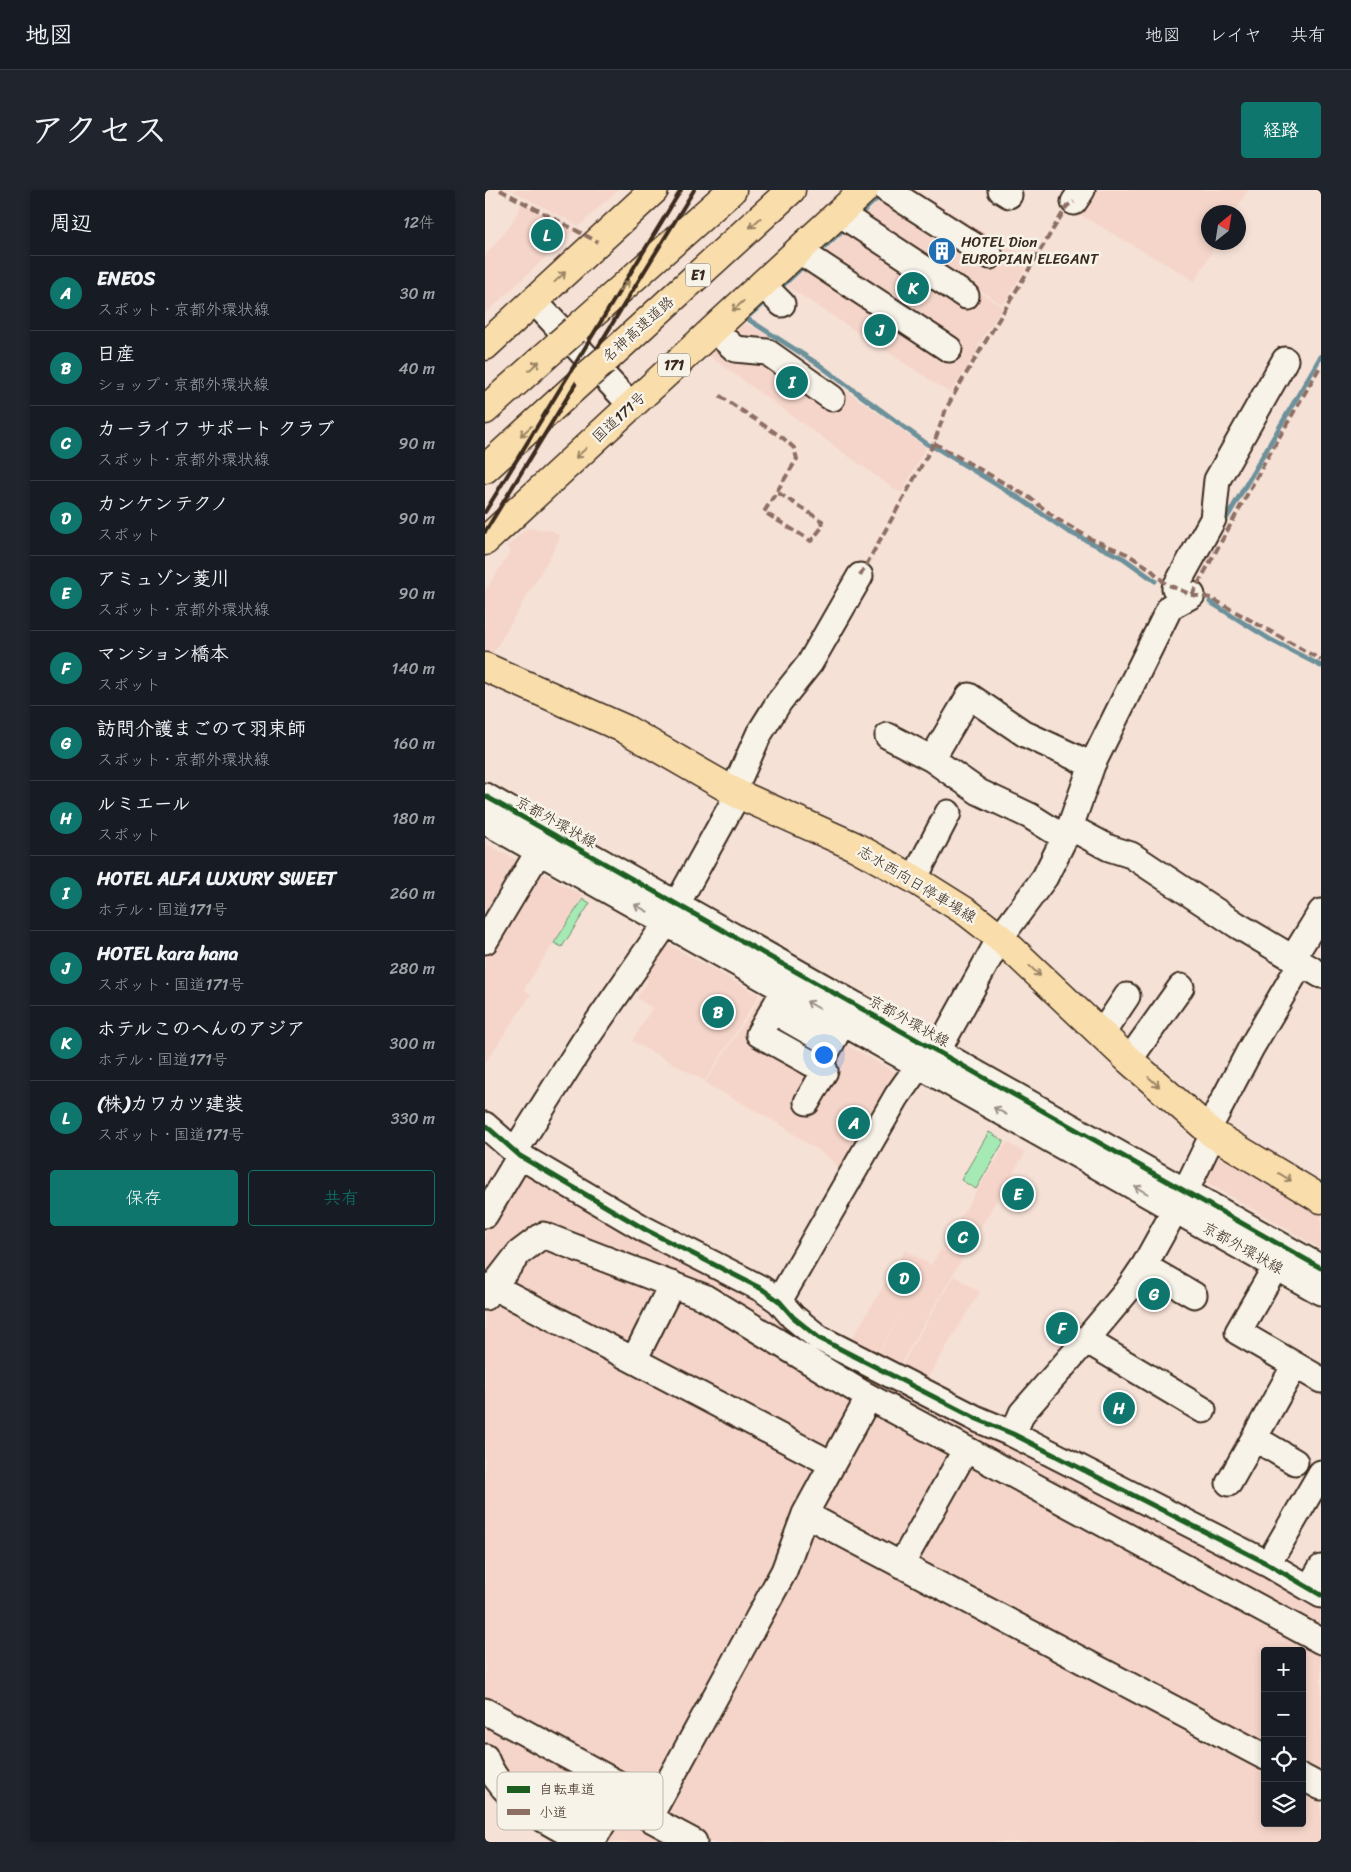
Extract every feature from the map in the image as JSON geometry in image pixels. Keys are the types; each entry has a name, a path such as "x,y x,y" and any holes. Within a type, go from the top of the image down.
{"main road":[{"path":"485,346 654,190"},
{"path":"485,410 732,190"},
{"name":"名神高速道路","path":"485,468 791,190"},
{"name":"国道171号","path":"485,541 713,329 772,294 807,256 880,190"},
{"name":"志水西向日停車場線","path":"485,667 625,729 735,793 855,846 914,879 968,913 1000,938 1129,1060 1213,1134 1321,1199"}],"street":[{"path":"880,190 990,256"},
{"path":"847,218 965,296"},
{"path":"807,256 949,349"},
{"path":"534,301 631,406"},
{"path":"713,329 735,349 767,352 832,398"},
{"path":"779,1301 897,1096 928,1058 1000,938 1045,878 1068,833 1092,766 1170,608 1183,591 1213,519 1217,480 1285,360"},
{"path":"485,1215 517,1154 583,1043 672,913 735,793 759,734 779,702 810,662 860,576"},
{"path":"932,759 969,696 1025,734 1092,766"},
{"path":"888,736 932,759 979,792 1068,833 1131,855 1237,926 1305,965"},
{"name":"京都外環状線","path":"485,796 672,913 785,989 843,1022 928,1058"},
{"path":"914,879 947,813"},
{"name":"京都外環状線","path":"485,821 539,851 672,913 1180,1201 1321,1268"},
{"path":"485,941 539,851"},
{"path":"1013,1434 1022,1413 1127,1291 1144,1266 1180,1201 1213,1134 1212,1122 1251,1048 1305,965 1321,912"},
{"path":"1129,1060 1181,987"},
{"path":"785,989 770,1015 822,1055 825,1071 800,1098"},
{"path":"1100,1032 1107,1026 1127,996"},
{"path":"822,1055 843,1022"},
{"path":"485,1125 517,1154 646,1230 762,1290 779,1301 793,1317 819,1338 977,1419 1013,1434 1271,1566 1317,1584"},
{"name":"京都外環状線","path":"1180,1201 1276,1266 1321,1292"},
{"path":"832,1464 634,1360 490,1292 519,1253 543,1235 704,1296 869,1397 1321,1641"},
{"path":"1144,1266 1194,1295"},
{"path":"1276,1266 1239,1332 1321,1380"},
{"path":"634,1360 672,1284"},
{"path":"1086,1340 1203,1410"},
{"path":"1229,1483 1295,1365"},
{"path":"663,1792 784,1571 805,1514 869,1397"},
{"path":"1254,1438 1295,1462"},
{"path":"901,1565 966,1450"},
{"path":"1271,1566 1321,1473"},
{"path":"805,1514 1261,1756"},
{"path":"485,1711 597,1772"},
{"path":"485,1757 497,1779"},
{"path":"1306,1779 1321,1787"},
{"path":"663,1825 694,1842"},
{"path":"564,1830 585,1842"},
{"path":"592,1842 599,1830"}],"shaded area":[{"path":"511,190 618,190 579,226"},
{"path":"892,190 915,190 1030,261 1003,305 862,217"},
{"path":"1091,190 1248,190 1239,205 1201,205 1201,250 1213,250 1195,281 1077,213"},
{"path":"522,203 574,231 485,314 485,256 512,223"},
{"path":"861,218 1003,307 977,347 979,349 950,393 787,286"},
{"path":"741,321 766,334 926,447 902,492 897,491 705,353"},
{"path":"527,528 551,530 560,536 555,548 489,660 485,658 485,591 511,551 506,547"},
{"path":"485,843 584,896 524,989 531,995 485,1063"},
{"path":"659,939 759,995 705,1081 632,1041 652,1008 637,998 648,981 637,972"},
{"path":"761,997 906,1078 846,1177 829,1158 776,1122 705,1083"},
{"path":"1007,1142 1025,1153 961,1260 942,1247"},
{"path":"1218,1143 1321,1205 1321,1249 1199,1178"},
{"path":"528,1175 746,1293 783,1327 811,1348 966,1427 1011,1446 1259,1572 1321,1610 1321,1842 603,1842 581,1830 663,1830 663,1772 502,1772 495,1763 485,1738 485,1233 506,1199 517,1176"},
{"path":"941,1249 961,1261 899,1366 878,1354 901,1315 877,1354 861,1345 856,1346 850,1342 905,1250 931,1265"},
{"path":"954,1276 980,1292 926,1380 901,1366"}],"green space":[{"path":"583,899 590,903 562,947 554,943"},
{"path":"989,1132 1004,1141 976,1189 961,1180"}],"waterway":[{"path":"857,217 882,194"},
{"path":"817,254 847,226"},
{"path":"778,290 807,263"},
{"path":"768,299 746,318 818,364 927,444 1022,500 1067,531 1123,558 1155,581"},
{"path":"1222,526 1321,356"},
{"path":"1210,602 1271,640 1321,666"},
{"path":"796,1336 811,1347"}],"railway":[{"path":"485,512 681,190"},
{"path":"485,532 694,190"}],"marked path":[{"path":"500,190 598,242"},
{"path":"860,576 934,443 946,409 957,389 1067,206 1074,202"},
{"path":"1192,595 1321,365"},
{"path":"720,396 783,438 794,448 797,459 764,512 811,541 823,526 822,521 777,492"},
{"path":"934,443 1030,498 1057,519 1091,539 1127,554 1149,568 1166,584 1192,595 1211,598 1321,660"}],"cycle path":[{"path":"485,796 1321,1268"},
{"path":"485,1125 520,1156 646,1230 762,1289 779,1301 793,1317 819,1338 1268,1564 1321,1595"}],"place":[{"name":"(株)カワカツ建装","path":"547,235"},
{"name":"HOTEL Dion EUROPIAN ELEGANT","path":"942,251"},
{"name":"ホテルこのへんのアジア","path":"913,288"},
{"name":"HOTEL kara hana","path":"880,330"},
{"name":"HOTEL ALFA LUXURY SWEET","path":"792,382"},
{"name":"日産","path":"718,1012"},
{"name":"ENEOS","path":"854,1123"},
{"name":"アミュゾン菱川","path":"1018,1194"},
{"name":"カーライフ サポート クラブ","path":"963,1237"},
{"name":"カンケンテクノ","path":"904,1278"},
{"name":"訪問介護まごのて羽束師","path":"1154,1294"},
{"name":"マンション橋本","path":"1062,1328"},
{"name":"ルミエール","path":"1119,1408"}]}
